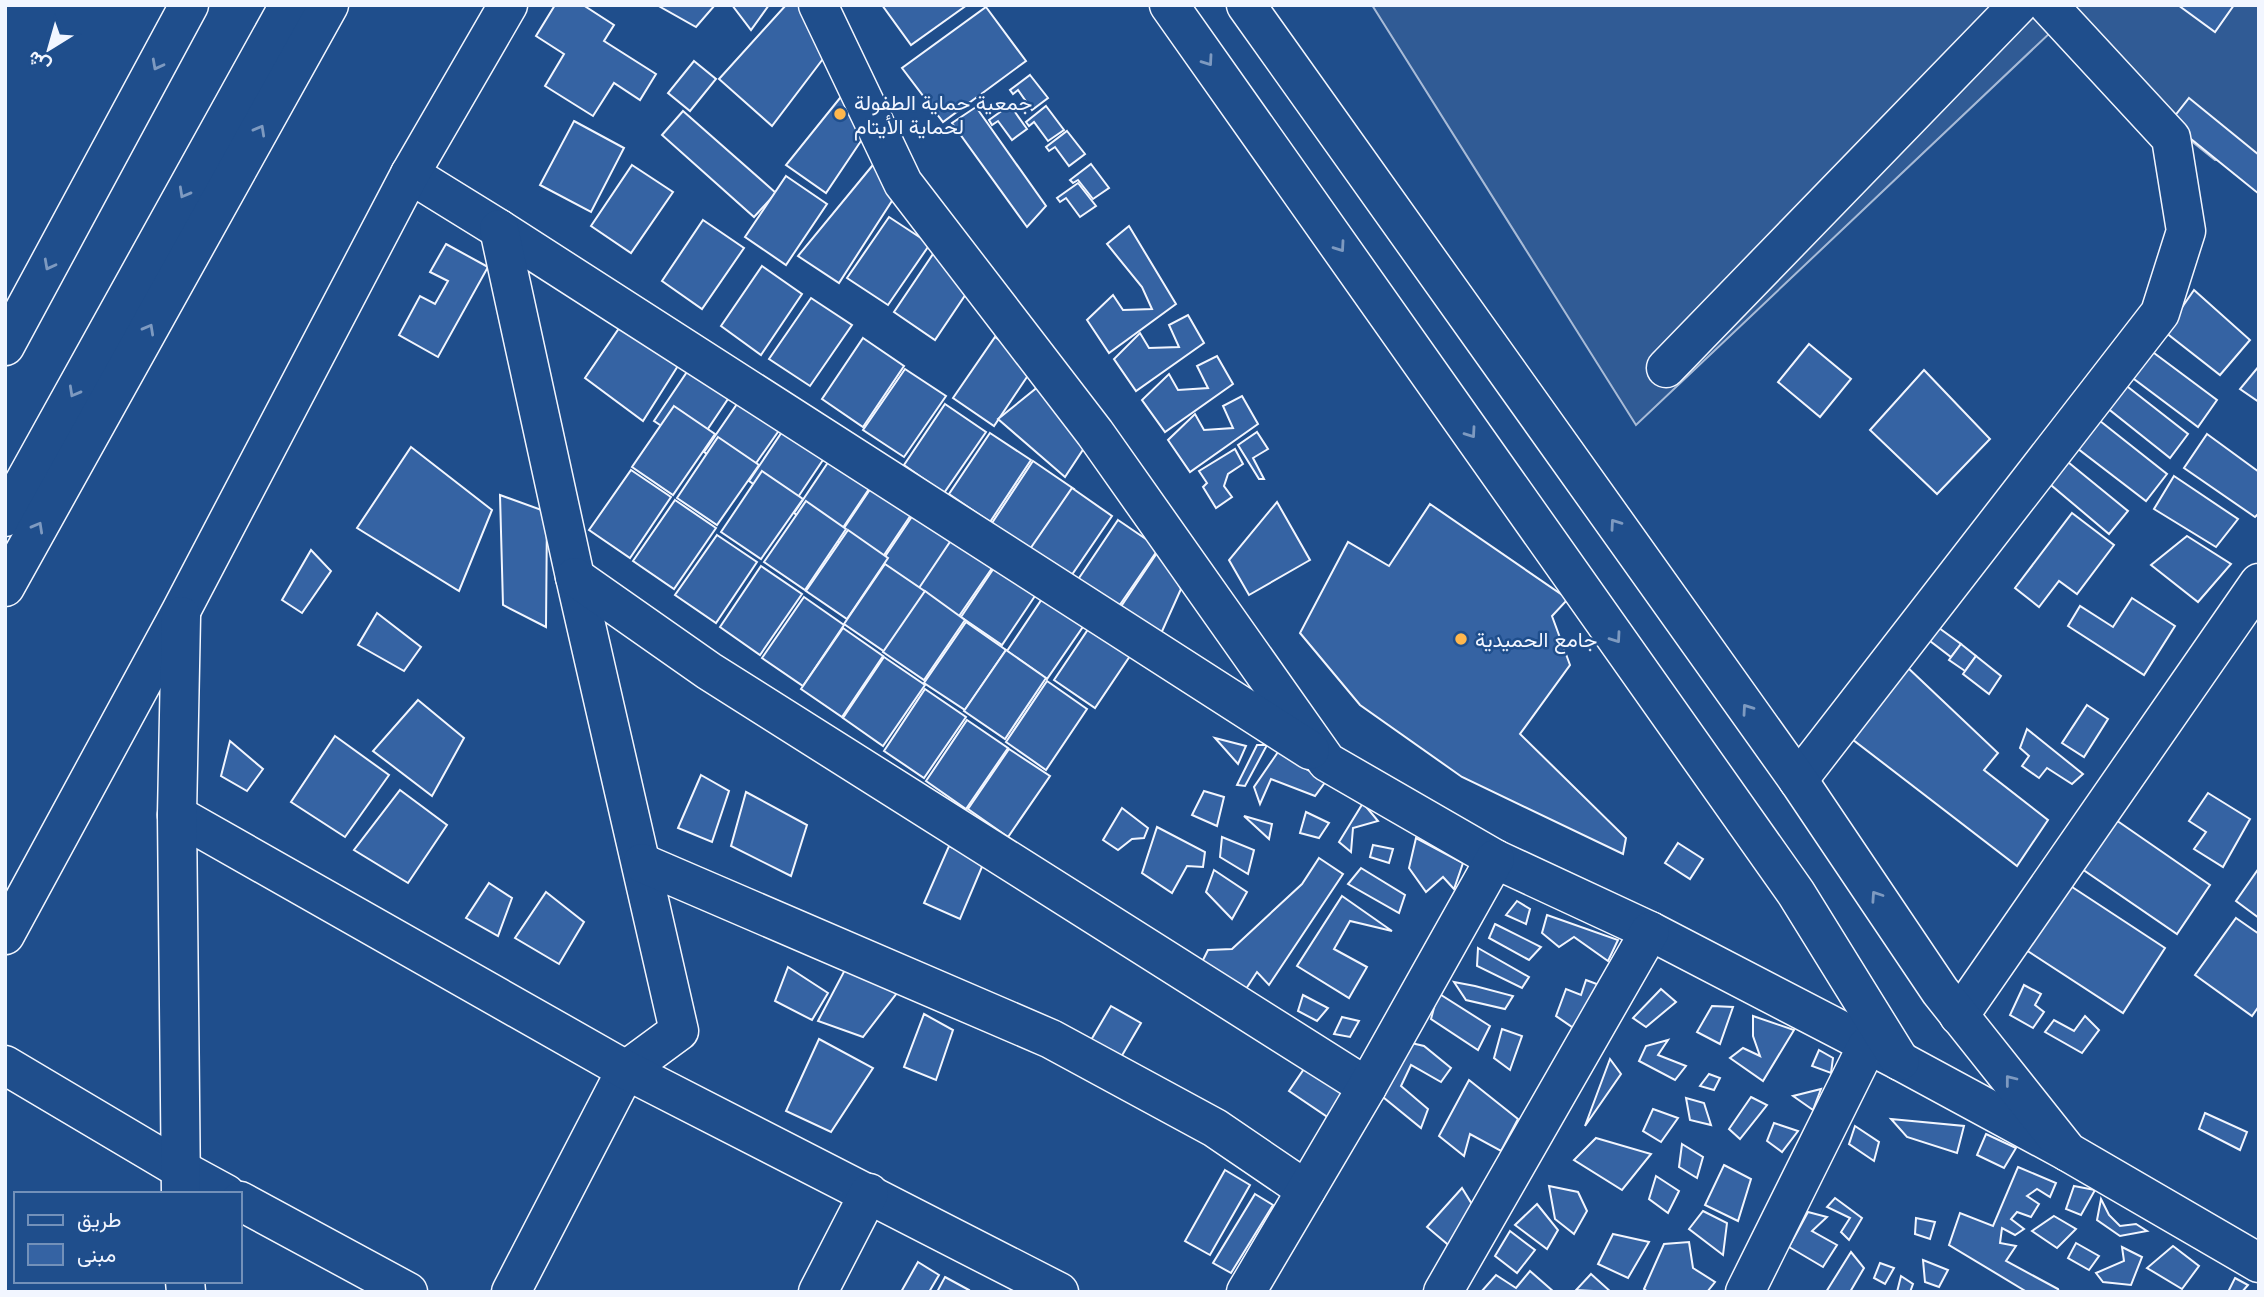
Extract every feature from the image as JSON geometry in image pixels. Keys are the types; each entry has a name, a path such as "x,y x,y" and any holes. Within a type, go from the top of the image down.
{"street":[{"path":"5,346 189,5"},
{"path":"5,517 289,5"},
{"path":"5,587 329,5"},
{"path":"5,935 181,611 410,174 508,5"},
{"path":"818,5 903,183 1096,433 1327,762"},
{"path":"1169,5 1796,892 1883,1053"},
{"path":"1246,5 1798,780 1940,991 2068,1152"},
{"path":"1666,368 2018,5"},
{"path":"1798,780 2160,313 2186,231 2171,138 2048,5"},
{"path":"410,174 1327,762 1494,859 1650,931 2068,1152 2259,1263"},
{"path":"499,229 679,1031 626,1070 511,1292"},
{"path":"575,577 709,671 1367,1087"},
{"path":"1959,1016 2259,583"},
{"path":"180,1181 177,815 181,611"},
{"path":"177,815 626,1070 869,1193 1008,1280 1059,1292"},
{"path":"1246,1292 1367,1087 1494,859"},
{"path":"642,863 1051,1039 1215,1128 1306,1190"},
{"path":"1443,1292 1650,931"},
{"path":"1745,1292 1883,1053"},
{"path":"5,1065 180,1181 219,1192"},
{"path":"818,1292 869,1193"},
{"path":"242,1202 408,1292"}],"shaded area":[{"path":"1372,5 2259,5 2259,161 2215,160 2053,30 1636,425"}],"building":[{"path":"555,5 583,5 614,25 604,41 656,74 640,100 614,83 593,116 545,86 564,54 536,36"},
{"path":"657,5 715,5 696,27"},
{"path":"732,5 769,5 751,30"},
{"path":"786,5 812,5 832,47 772,126 719,79"},
{"path":"882,5 967,5 911,45"},
{"path":"2178,5 2234,5 2215,32"},
{"path":"986,7 1026,61 943,122 902,68"},
{"path":"694,61 716,79 690,111 668,93"},
{"path":"1030,75 1048,98 1032,110 1018,90 1013,94 1010,90"},
{"path":"848,88 867,132 826,193 786,165"},
{"path":"2189,98 2259,155 2259,194 2170,122"},
{"path":"1010,105 1027,129 1012,140 998,121 992,125 989,120"},
{"path":"1046,106 1064,130 1048,141 1034,122 1029,126 1026,122"},
{"path":"976,107 1046,206 1027,227 952,123"},
{"path":"683,111 776,193 754,217 662,135"},
{"path":"574,121 624,148 591,212 540,185"},
{"path":"1067,131 1085,154 1069,166 1055,147 1049,151 1046,147"},
{"path":"877,160 899,190 839,283 798,256"},
{"path":"1091,164 1109,188 1093,199 1078,180 1073,183 1070,180"},
{"path":"632,165 673,192 631,253 591,226"},
{"path":"786,176 827,204 786,265 745,237"},
{"path":"1078,183 1096,206 1080,217 1066,198 1060,202 1057,198"},
{"path":"889,217 930,244 888,305 847,278"},
{"path":"703,220 744,248 702,309 662,281"},
{"path":"1129,226 1176,304 1109,353 1087,320 1113,295 1123,310 1152,309 1142,287 1107,244"},
{"path":"446,244 488,267 438,357 399,335 420,296 435,304 448,281 430,272"},
{"path":"935,251 976,279 935,340 894,312"},
{"path":"762,266 802,294 761,355 721,326"},
{"path":"2194,290 2250,340 2220,375 2165,332"},
{"path":"811,298 852,325 810,386 769,359"},
{"path":"1188,315 1204,343 1136,391 1114,359 1140,333 1149,348 1179,347 1169,325"},
{"path":"624,321 681,361 643,421 585,378"},
{"path":"995,337 1035,365 994,426 953,398"},
{"path":"863,338 904,366 863,427 822,399"},
{"path":"1809,344 1851,379 1820,417 1778,382"},
{"path":"2150,350 2217,400 2198,427 2130,376"},
{"path":"1217,356 1233,384 1165,432 1142,400 1169,374 1178,390 1208,388 1197,366"},
{"path":"695,360 736,387 695,448 654,421"},
{"path":"2259,366 2259,402 2240,389"},
{"path":"905,369 946,396 904,457 863,430"},
{"path":"1924,370 1990,439 1937,494 1870,430"},
{"path":"2119,380 2188,434 2170,458 2101,403"},
{"path":"1044,382 1090,439 1065,477 998,419"},
{"path":"746,391 787,419 745,479 704,452"},
{"path":"1242,396 1258,424 1190,472 1168,440 1195,414 1204,430 1233,428 1223,406"},
{"path":"945,404 986,432 944,493 904,465"},
{"path":"674,406 715,434 673,495 632,467"},
{"path":"2095,417 2167,474 2146,501 2073,445"},
{"path":"790,420 831,448 790,509 749,481"},
{"path":"1257,432 1268,449 1253,458 1264,479 1259,479 1238,445"},
{"path":"990,433 1031,460 990,522 949,494"},
{"path":"2207,434 2259,472 2259,513 2255,517 2184,468"},
{"path":"718,437 759,465 717,525 677,498"},
{"path":"411,447 492,510 459,591 357,528"},
{"path":"1235,449 1243,464 1228,474 1224,486 1232,497 1216,508 1203,487 1207,483 1199,471"},
{"path":"835,452 875,480 834,541 794,513"},
{"path":"2063,458 2128,511 2109,534 2045,480"},
{"path":"1033,461 1074,489 1032,550 992,523"},
{"path":"631,470 671,497 630,558 589,530"},
{"path":"762,471 803,499 761,559 721,532"},
{"path":"2174,476 2238,519 2216,547 2154,509"},
{"path":"877,479 917,506 876,567 836,540"},
{"path":"1072,488 1112,516 1071,576 1030,549"},
{"path":"500,495 547,512 546,627 503,605"},
{"path":"675,500 716,528 674,589 633,561"},
{"path":"806,501 846,529 805,590 764,562"},
{"path":"1277,502 1310,560 1249,595 1229,560"},
{"path":"1430,504 1568,599 1552,616 1570,665 1520,734 1626,838 1623,854 1462,777 1360,705 1300,633 1348,542 1389,566"},
{"path":"919,506 960,534 918,595 878,567"},
{"path":"2072,513 2114,545 2077,594 2059,581 2039,607 2015,588"},
{"path":"1118,520 1159,548 1117,609 1077,581"},
{"path":"848,530 888,558 847,619 806,591"},
{"path":"958,530 999,558 957,619 917,591"},
{"path":"717,535 757,562 716,623 675,595"},
{"path":"2187,536 2231,564 2198,602 2151,565"},
{"path":"311,550 331,571 302,613 282,600"},
{"path":"1159,550 1181,589 1159,638 1118,611"},
{"path":"1002,556 1043,584 1002,645 961,617"},
{"path":"885,564 926,592 885,652 844,624"},
{"path":"761,566 802,594 760,655 720,627"},
{"path":"1048,590 1089,618 1047,679 1007,651"},
{"path":"925,591 965,620 924,680 883,652"},
{"path":"804,597 844,625 803,686 762,658"},
{"path":"2132,598 2175,626 2144,675 2068,626 2080,606 2113,627"},
{"path":"377,613 421,647 404,671 358,645"},
{"path":"1095,619 1136,647 1095,708 1054,680"},
{"path":"966,622 1006,650 965,710 924,683"},
{"path":"843,628 883,656 842,717 801,689"},
{"path":"1939,628 1961,644 1951,657 1930,641"},
{"path":"1961,644 1976,656 1965,671 1949,660"},
{"path":"1006,650 1046,678 1005,739 964,711"},
{"path":"1976,656 2001,676 1989,694 1963,674"},
{"path":"884,657 925,685 883,746 843,718"},
{"path":"1906,666 1998,753 1984,770 2048,820 2017,866 1848,736"},
{"path":"1047,681 1087,709 1046,770 1006,742"},
{"path":"925,689 966,717 924,778 884,751"},
{"path":"418,700 464,738 432,796 373,751"},
{"path":"2087,705 2108,719 2084,757 2062,743"},
{"path":"967,720 1008,748 966,809 926,781"},
{"path":"2027,729 2083,774 2072,784 2047,768 2039,778 2022,766 2029,756 2020,748"},
{"path":"335,736 389,775 345,837 291,802"},
{"path":"1215,738 1246,746 1238,764"},
{"path":"230,741 263,769 247,791 221,776"},
{"path":"1257,745 1267,745 1245,786 1237,785"},
{"path":"1009,749 1050,776 1008,837 968,809"},
{"path":"1278,752 1326,781 1315,796 1271,779 1260,804 1254,787"},
{"path":"701,775 729,791 712,842 678,828"},
{"path":"400,790 447,825 408,883 354,850"},
{"path":"1204,791 1224,797 1217,826 1192,815"},
{"path":"746,792 807,825 791,876 731,846"},
{"path":"2208,793 2250,819 2223,867 2194,849 2206,832 2189,821"},
{"path":"1363,803 1378,821 1353,828 1351,852 1339,842"},
{"path":"1122,808 1148,828 1144,838 1132,839 1118,850 1103,840"},
{"path":"1306,812 1329,823 1319,838 1300,833"},
{"path":"1244,816 1272,824 1269,839"},
{"path":"2116,820 2210,885 2177,934 2082,869"},
{"path":"1157,827 1205,852 1203,867 1187,866 1172,893 1142,873"},
{"path":"1222,837 1254,850 1248,874 1220,857"},
{"path":"1416,838 1463,863 1454,889 1443,877 1426,892 1409,868"},
{"path":"1678,843 1703,859 1690,879 1665,863"},
{"path":"1373,845 1393,849 1389,863 1370,857"},
{"path":"949,846 984,862 960,919 924,903"},
{"path":"1319,858 1343,874 1269,985 1257,972 1242,995 1200,966 1208,950 1232,949 1302,884"},
{"path":"1361,868 1405,895 1399,913 1348,884"},
{"path":"2259,868 2259,918 2236,901"},
{"path":"1214,870 1247,892 1232,919 1206,892"},
{"path":"489,883 512,898 498,936 466,918"},
{"path":"2066,883 2165,948 2123,1013 2023,948"},
{"path":"546,892 584,922 559,964 515,938"},
{"path":"1342,896 1392,931 1350,921 1334,949 1367,967 1349,998 1297,966"},
{"path":"1517,901 1530,909 1526,924 1506,915"},
{"path":"1547,915 1618,940 1608,961 1574,937 1559,947 1542,933"},
{"path":"2236,918 2259,934 2259,1006 2252,1016 2195,975"},
{"path":"1495,924 1541,947 1529,960 1489,938"},
{"path":"1478,948 1529,977 1522,988 1477,966"},
{"path":"848,964 900,989 863,1037 818,1021"},
{"path":"788,967 828,993 812,1020 775,1001"},
{"path":"1586,980 1602,986 1575,1029 1556,1016 1566,989 1581,995"},
{"path":"1454,982 1513,996 1505,1009 1466,1000"},
{"path":"2024,985 2041,994 2035,1005 2044,1012 2033,1028 2010,1015"},
{"path":"1661,989 1676,1002 1646,1027 1633,1018"},
{"path":"1438,993 1490,1026 1478,1050 1431,1019"},
{"path":"1303,995 1328,1008 1317,1021 1298,1011"},
{"path":"1111,1006 1141,1023 1117,1064 1087,1047"},
{"path":"1712,1006 1733,1007 1720,1044 1697,1032"},
{"path":"924,1014 953,1030 936,1080 904,1067"},
{"path":"1753,1016 1794,1030 1763,1081 1730,1058 1743,1048 1760,1056 1753,1036"},
{"path":"2085,1016 2099,1030 2082,1053 2045,1032 2054,1020 2074,1031"},
{"path":"1342,1017 1359,1021 1350,1037 1334,1034"},
{"path":"1502,1029 1522,1036 1510,1070 1494,1058"},
{"path":"819,1039 873,1068 831,1132 786,1111"},
{"path":"1668,1040 1658,1055 1686,1066 1675,1080 1639,1061 1646,1046"},
{"path":"1407,1042 1424,1046 1451,1068 1441,1082 1411,1065 1401,1086 1428,1109 1421,1128 1378,1093"},
{"path":"1819,1050 1833,1058 1831,1073 1812,1066"},
{"path":"1610,1059 1621,1074 1585,1126"},
{"path":"1308,1063 1348,1090 1329,1118 1289,1091"},
{"path":"1709,1074 1720,1078 1714,1090 1700,1086"},
{"path":"1469,1080 1518,1119 1501,1151 1470,1134 1464,1156 1439,1136"},
{"path":"1821,1089 1813,1110 1793,1096"},
{"path":"1751,1097 1767,1105 1740,1139 1729,1129"},
{"path":"1686,1098 1704,1103 1711,1125 1690,1120"},
{"path":"1653,1109 1678,1118 1661,1142 1643,1131"},
{"path":"2205,1113 2247,1132 2240,1150 2199,1129"},
{"path":"1891,1119 1964,1126 1957,1153 1907,1137"},
{"path":"1774,1123 1798,1131 1782,1152 1767,1141"},
{"path":"1855,1126 1879,1142 1874,1161 1849,1144"},
{"path":"1986,1134 2016,1148 2004,1168 1977,1155"},
{"path":"1596,1138 1651,1154 1622,1190 1574,1160"},
{"path":"1682,1144 1703,1157 1697,1178 1679,1167"},
{"path":"1724,1165 1751,1179 1738,1221 1705,1205"},
{"path":"2018,1167 2056,1183 2050,1197 2037,1189 2027,1196 2039,1204 2031,1217 2017,1212 2011,1219 2024,1229 2015,1235 2002,1228 2000,1243 2016,1246 2006,1261 2059,1292 2027,1292 1949,1245 1960,1213 1993,1226"},
{"path":"1225,1170 1250,1185 1210,1255 1185,1241"},
{"path":"1656,1176 1679,1191 1668,1213 1649,1199"},
{"path":"1549,1186 1578,1192 1587,1211 1574,1234 1555,1219"},
{"path":"2074,1186 2095,1190 2081,1215 2066,1209"},
{"path":"1462,1188 1478,1214 1452,1248 1427,1227"},
{"path":"1255,1194 1273,1205 1231,1273 1213,1263"},
{"path":"1835,1198 1862,1218 1849,1240 1841,1232 1850,1218 1827,1207"},
{"path":"2101,1199 2109,1215 2120,1226 2136,1224 2147,1231 2120,1236 2097,1220"},
{"path":"1537,1204 1558,1230 1547,1249 1515,1225"},
{"path":"1703,1211 1727,1223 1723,1255 1689,1229"},
{"path":"1808,1212 1827,1217 1812,1231 1837,1245 1823,1267 1789,1247"},
{"path":"2054,1216 2076,1229 2057,1248 2032,1231"},
{"path":"1916,1218 1935,1222 1930,1239 1915,1234"},
{"path":"1510,1231 1535,1250 1517,1273 1495,1256"},
{"path":"1613,1234 1649,1242 1628,1278 1598,1264"},
{"path":"1689,1242 1693,1268 1715,1282 1707,1292 1648,1292 1644,1289 1664,1244"},
{"path":"2076,1243 2099,1256 2089,1270 2068,1258"},
{"path":"2173,1246 2199,1266 2182,1289 2147,1268"},
{"path":"2122,1247 2142,1257 2131,1285 2103,1282 2096,1273 2124,1261"},
{"path":"1851,1252 1864,1268 1850,1292 1826,1292"},
{"path":"1923,1260 1948,1270 1939,1287 1925,1282"},
{"path":"918,1262 939,1275 929,1292 901,1292"},
{"path":"1880,1263 1894,1268 1885,1284 1874,1278"},
{"path":"1530,1271 1554,1292 1481,1292 1496,1275 1516,1288"},
{"path":"1591,1274 1611,1292 1576,1290"},
{"path":"1901,1276 1913,1284 1910,1292 1897,1292"},
{"path":"945,1277 969,1290 968,1292 937,1292"},
{"path":"2235,1278 2248,1285 2242,1292 2228,1292"}],"place":[{"name":"جمعية حماية الطفولة لحماية الأيتام","path":"840,114"},
{"name":"جامع الحميدية","path":"1461,639"}]}
